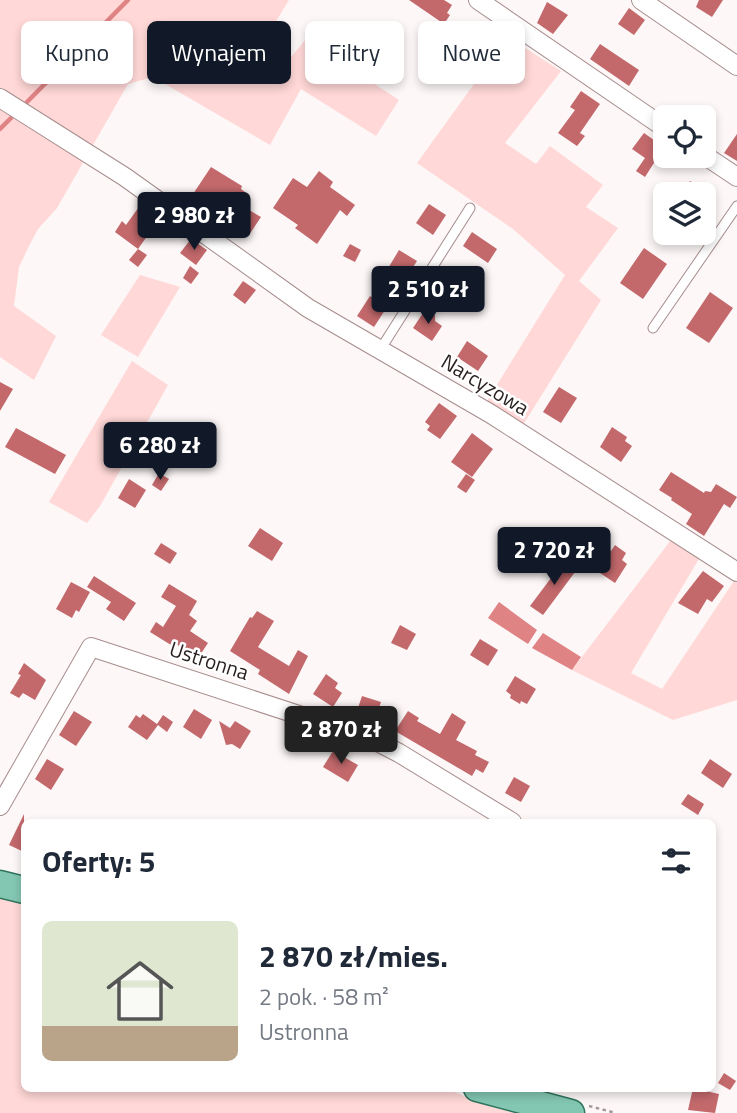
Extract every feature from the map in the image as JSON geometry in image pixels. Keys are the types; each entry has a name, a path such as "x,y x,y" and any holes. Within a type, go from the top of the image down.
{"main road":[{"path":"0,884 21,889"},
{"path":"492,1092 571,1113"}],"street":[{"path":"478,0 653,120"},
{"path":"641,0 737,65"},
{"name":"Narcyzowa","path":"0,98 125,177 308,308 491,414 737,572"},
{"path":"716,163 737,177"},
{"name":"Ustronna","path":"0,806 91,647 372,739 507,819"}],"lane":[{"path":"653,328 737,206"},
{"path":"380,349 470,208"}],"shaded area":[{"path":"0,0 289,0 276,21 147,21 147,79 133,83 133,21 21,21 21,84 128,84 57,208 38,229 19,267 14,306 56,336 34,380 0,357 0,106 21,122 68,147 0,93"},
{"path":"305,40 305,84 375,84 399,100 376,136 301,89 270,145 165,84 291,84 291,57"},
{"path":"525,48 561,71 505,143 536,164 550,146 603,185 586,207 618,228 579,281 601,300 523,425 487,401 565,275 513,229 417,163 474,84 525,84"},
{"path":"140,275 180,287 138,357 101,335"},
{"path":"132,361 168,385 100,506 87,523 49,502"},
{"path":"671,540 700,557 631,673 662,689 734,581 737,583 737,700 673,720 572,670"},
{"path":"499,602 537,630 528,644 488,618"},
{"path":"543,633 581,657 572,670 532,648"},
{"path":"0,898 21,903 21,1092 454,1092 491,1107 515,1113 0,1113"}],"building":[{"path":"409,0 444,0 452,5 446,21 440,21"},
{"path":"699,0 723,0 712,17 696,7"},
{"path":"547,2 568,15 553,34 537,23"},
{"path":"629,8 645,20 634,35 618,24"},
{"path":"600,44 639,70 629,86 590,59"},
{"path":"581,91 600,104 580,133 585,136 577,146 558,133 575,110 570,107"},
{"path":"644,133 653,139 653,164 645,177 636,171 645,158 632,149"},
{"path":"737,134 737,161 724,153"},
{"path":"211,167 242,186 241,189 249,195 242,206 261,217 249,235 231,224 234,219 193,194"},
{"path":"319,171 333,182 330,187 355,205 347,216 340,210 317,244 295,228 298,225 273,208 293,178 307,187"},
{"path":"141,204 160,218 138,249 115,232 122,221 126,225"},
{"path":"429,204 446,215 433,235 416,223"},
{"path":"472,232 497,249 488,263 463,246"},
{"path":"191,239 207,250 196,265 180,253"},
{"path":"350,244 361,250 355,262 343,256"},
{"path":"644,248 667,264 643,299 620,283"},
{"path":"138,249 147,255 138,267 129,260"},
{"path":"399,250 417,261 404,281 387,270"},
{"path":"190,266 199,273 191,284 183,278"},
{"path":"243,281 256,290 245,304 233,295"},
{"path":"710,292 733,308 709,343 686,328"},
{"path":"370,296 387,307 374,327 357,316"},
{"path":"423,313 428,316 435,315 435,321 442,326 432,341 413,328"},
{"path":"467,341 488,356 478,371 457,357"},
{"path":"0,382 13,389 0,411"},
{"path":"559,387 577,398 561,423 543,412"},
{"path":"439,403 457,416 440,439 427,430 430,426 425,422"},
{"path":"612,427 627,437 625,441 632,446 621,462 600,447"},
{"path":"16,428 66,455 55,474 5,447"},
{"path":"472,433 493,449 472,477 451,462"},
{"path":"671,472 704,493 711,492 716,484 737,497 730,508 724,504 704,536 686,524 692,514 659,490"},
{"path":"159,473 169,479 161,491 152,485"},
{"path":"466,474 475,480 466,493 457,487"},
{"path":"129,479 146,490 135,508 118,498"},
{"path":"260,528 283,543 272,561 248,546"},
{"path":"161,543 177,553 170,564 154,554"},
{"path":"615,545 626,553 622,560 627,564 615,583 591,567 604,547 611,551"},
{"path":"566,558 578,568 543,615 530,606"},
{"path":"703,571 724,586 712,602 707,599 698,614 678,603"},
{"path":"94,576 136,603 124,621 106,609 111,602 87,587"},
{"path":"71,582 90,592 79,612 76,610 72,618 56,609"},
{"path":"169,584 197,601 189,615 197,621 190,631 208,643 198,658 173,642 171,645 150,632 156,622 163,627 176,606 161,597"},
{"path":"257,611 274,621 258,647 289,666 298,650 308,656 289,694 258,674 260,670 230,651 250,617"},
{"path":"400,625 416,634 407,650 391,643"},
{"path":"480,639 498,650 488,666 470,655"},
{"path":"24,663 46,680 35,700 23,693 19,698 10,693 21,675 18,674"},
{"path":"326,674 338,683 335,688 342,693 333,707 313,694"},
{"path":"515,676 536,689 527,704 521,701 520,704 510,698 511,695 506,691"},
{"path":"362,696 381,702 375,720 356,714"},
{"path":"194,709 212,720 201,739 183,727"},
{"path":"74,711 92,722 76,746 59,735"},
{"path":"408,711 419,718 417,721 440,734 452,713 466,722 456,740 477,751 475,755 489,762 483,773 476,769 472,776 395,731"},
{"path":"143,714 157,724 163,715 173,722 167,732 158,725 147,740 128,727 136,715 140,718"},
{"path":"219,721 230,728 235,721 251,731 240,749 232,744 226,745"},
{"path":"333,751 358,765 348,782 323,767"},
{"path":"47,759 64,769 51,790 35,779"},
{"path":"710,759 732,774 723,788 701,773"},
{"path":"514,777 530,786 521,802 505,793"},
{"path":"688,794 704,804 698,815 681,804"},
{"path":"21,820 21,851 9,845"},
{"path":"724,1073 736,1081 730,1090 718,1083"},
{"path":"692,1092 719,1094 715,1113 688,1110"}],"waterway":[{"path":"27,102 128,0"},
{"path":"0,129 11,118"}]}
